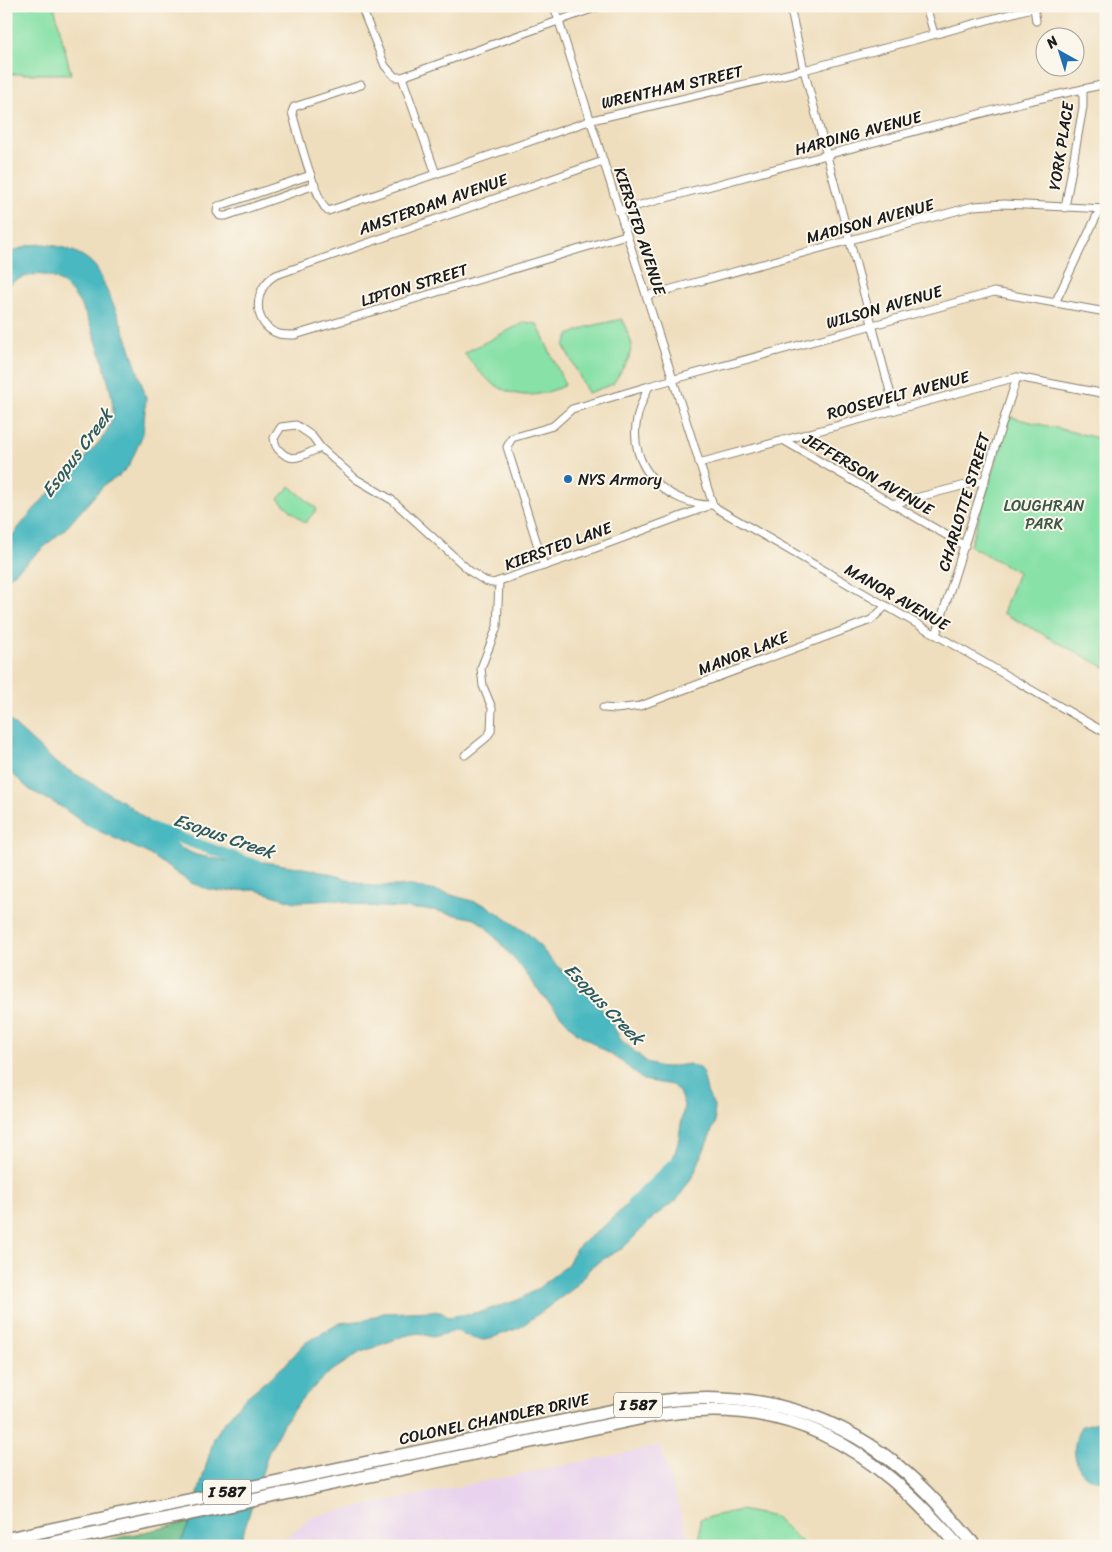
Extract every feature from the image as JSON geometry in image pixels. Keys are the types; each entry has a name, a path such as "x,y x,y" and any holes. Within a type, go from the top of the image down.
{"highway":[{"name":"COLONEL CHANDLER DRIVE","path":"6,1539 650,1402 683,1398 723,1397 762,1401 799,1411 856,1436 904,1471 975,1546"},
{"name":"COLONEL CHANDLER DRIVE","path":"38,1546 646,1417 684,1411 722,1410 760,1414 784,1420 817,1432 850,1448 890,1476 958,1546"}],"street":[{"path":"361,6 385,66 395,76 402,77 600,6"},
{"name":"KIERSTED AVENUE","path":"554,6 592,120 618,211 699,464"},
{"path":"790,6 804,70 895,410"},
{"path":"926,6 934,34"},
{"path":"1036,7 1036,21"},
{"name":"WRENTHAM STREET","path":"315,185 322,203 328,211 592,120 804,70 1036,7"},
{"path":"402,77 436,174"},
{"path":"311,175 222,204 218,206 217,212 220,216 226,216 315,185 292,112 294,108 361,84"},
{"name":"HARDING AVENUE","path":"618,211 1024,102 1106,84"},
{"name":"YORK PLACE","path":"1065,208 1082,107 1082,89"},
{"name":"AMSTERDAM AVENUE","path":"273,276 603,161"},
{"name":"MADISON AVENUE","path":"646,296 989,204 1103,209"},
{"path":"1055,303 1103,209"},
{"name":"LIPTON STREET","path":"273,276 261,288 258,295 258,309 268,326 277,333 295,335 626,235"},
{"name":"WILSON AVENUE","path":"544,566 508,446 512,438 553,426 572,409 672,379 994,292 1106,312"},
{"name":"ROOSEVELT AVENUE","path":"699,464 1018,377 1106,394"},
{"name":"CHARLOTTE STREET","path":"936,635 1018,377"},
{"path":"650,386 641,404 635,432 640,459 647,473 670,495 698,505 713,505 699,464"},
{"name":"KIERSTED LANE","path":"321,448 300,457 291,458 279,450 274,438 281,427 296,425 312,436 321,448 356,479 392,500 471,572 485,581 499,582 713,505"},
{"name":"JEFFERSON AVENUE","path":"782,440 965,546"},
{"path":"892,504 985,480"},
{"name":"MANOR AVENUE","path":"713,505 1106,733"},
{"path":"465,755 486,738 492,725 492,708 483,686 481,668 496,628 499,582"},
{"name":"MANOR LAKE","path":"603,708 616,709 640,706 871,620 886,606"}],"shaded area":[{"path":"660,1446 691,1546 274,1546 314,1516"}],"green space":[{"path":"6,6 54,6 71,74 6,74"},
{"path":"622,319 632,344 629,358 613,384 588,393 564,346 569,335 587,327"},
{"path":"525,322 537,324 565,385 549,392 534,395 508,392 496,386 485,377 464,353"},
{"name":"LOUGHRAN PARK","path":"1010,417 1106,440 1106,668 1003,613 1018,572 970,546"},
{"path":"290,486 317,509 305,523 278,499"},
{"path":"740,1510 775,1517 806,1546 700,1546 700,1519"},
{"path":"190,1522 179,1546 81,1546"}],"water":[{"path":"44,244 76,252 88,259 99,273 123,328 144,391 146,399 143,434 129,466 119,476 104,485 66,528 6,580 6,543 45,497 95,447 108,428 113,413 107,376 98,345 82,308 72,293 60,281 45,275 27,276 6,286 6,254 29,245"},
{"path":"6,717 56,763 127,804 181,848 196,855 227,861 258,861 316,870 371,886 412,886 486,905 531,936 554,963 598,1004 621,1040 647,1062 661,1068 689,1064 699,1068 703,1073 707,1092 714,1106 715,1123 694,1174 677,1200 656,1215 623,1248 593,1265 574,1288 519,1328 485,1340 475,1339 456,1331 432,1337 419,1333 404,1336 359,1353 326,1375 299,1402 282,1426 268,1454 239,1546 179,1546 190,1522 214,1438 243,1400 285,1365 305,1343 340,1323 366,1320 383,1313 433,1311 444,1313 447,1317 481,1312 518,1300 536,1290 568,1264 575,1250 588,1238 602,1228 634,1198 646,1193 657,1184 672,1161 678,1143 684,1105 679,1092 672,1085 643,1080 622,1062 576,1032 543,996 522,968 485,926 475,919 433,910 365,906 336,900 295,902 256,890 219,891 191,883 147,853 88,826 60,806 30,790 6,768"},
{"path":"1106,1420 1106,1480 1095,1480 1087,1477 1081,1471 1075,1454 1075,1444 1082,1426"}],"waterway":[{"name":"Esopus Creek","path":"149,827 261,867"},
{"name":"Esopus Creek","path":"632,1204 678,1160"}],"place":[{"name":"NYS Armory","path":"568,479"}]}
